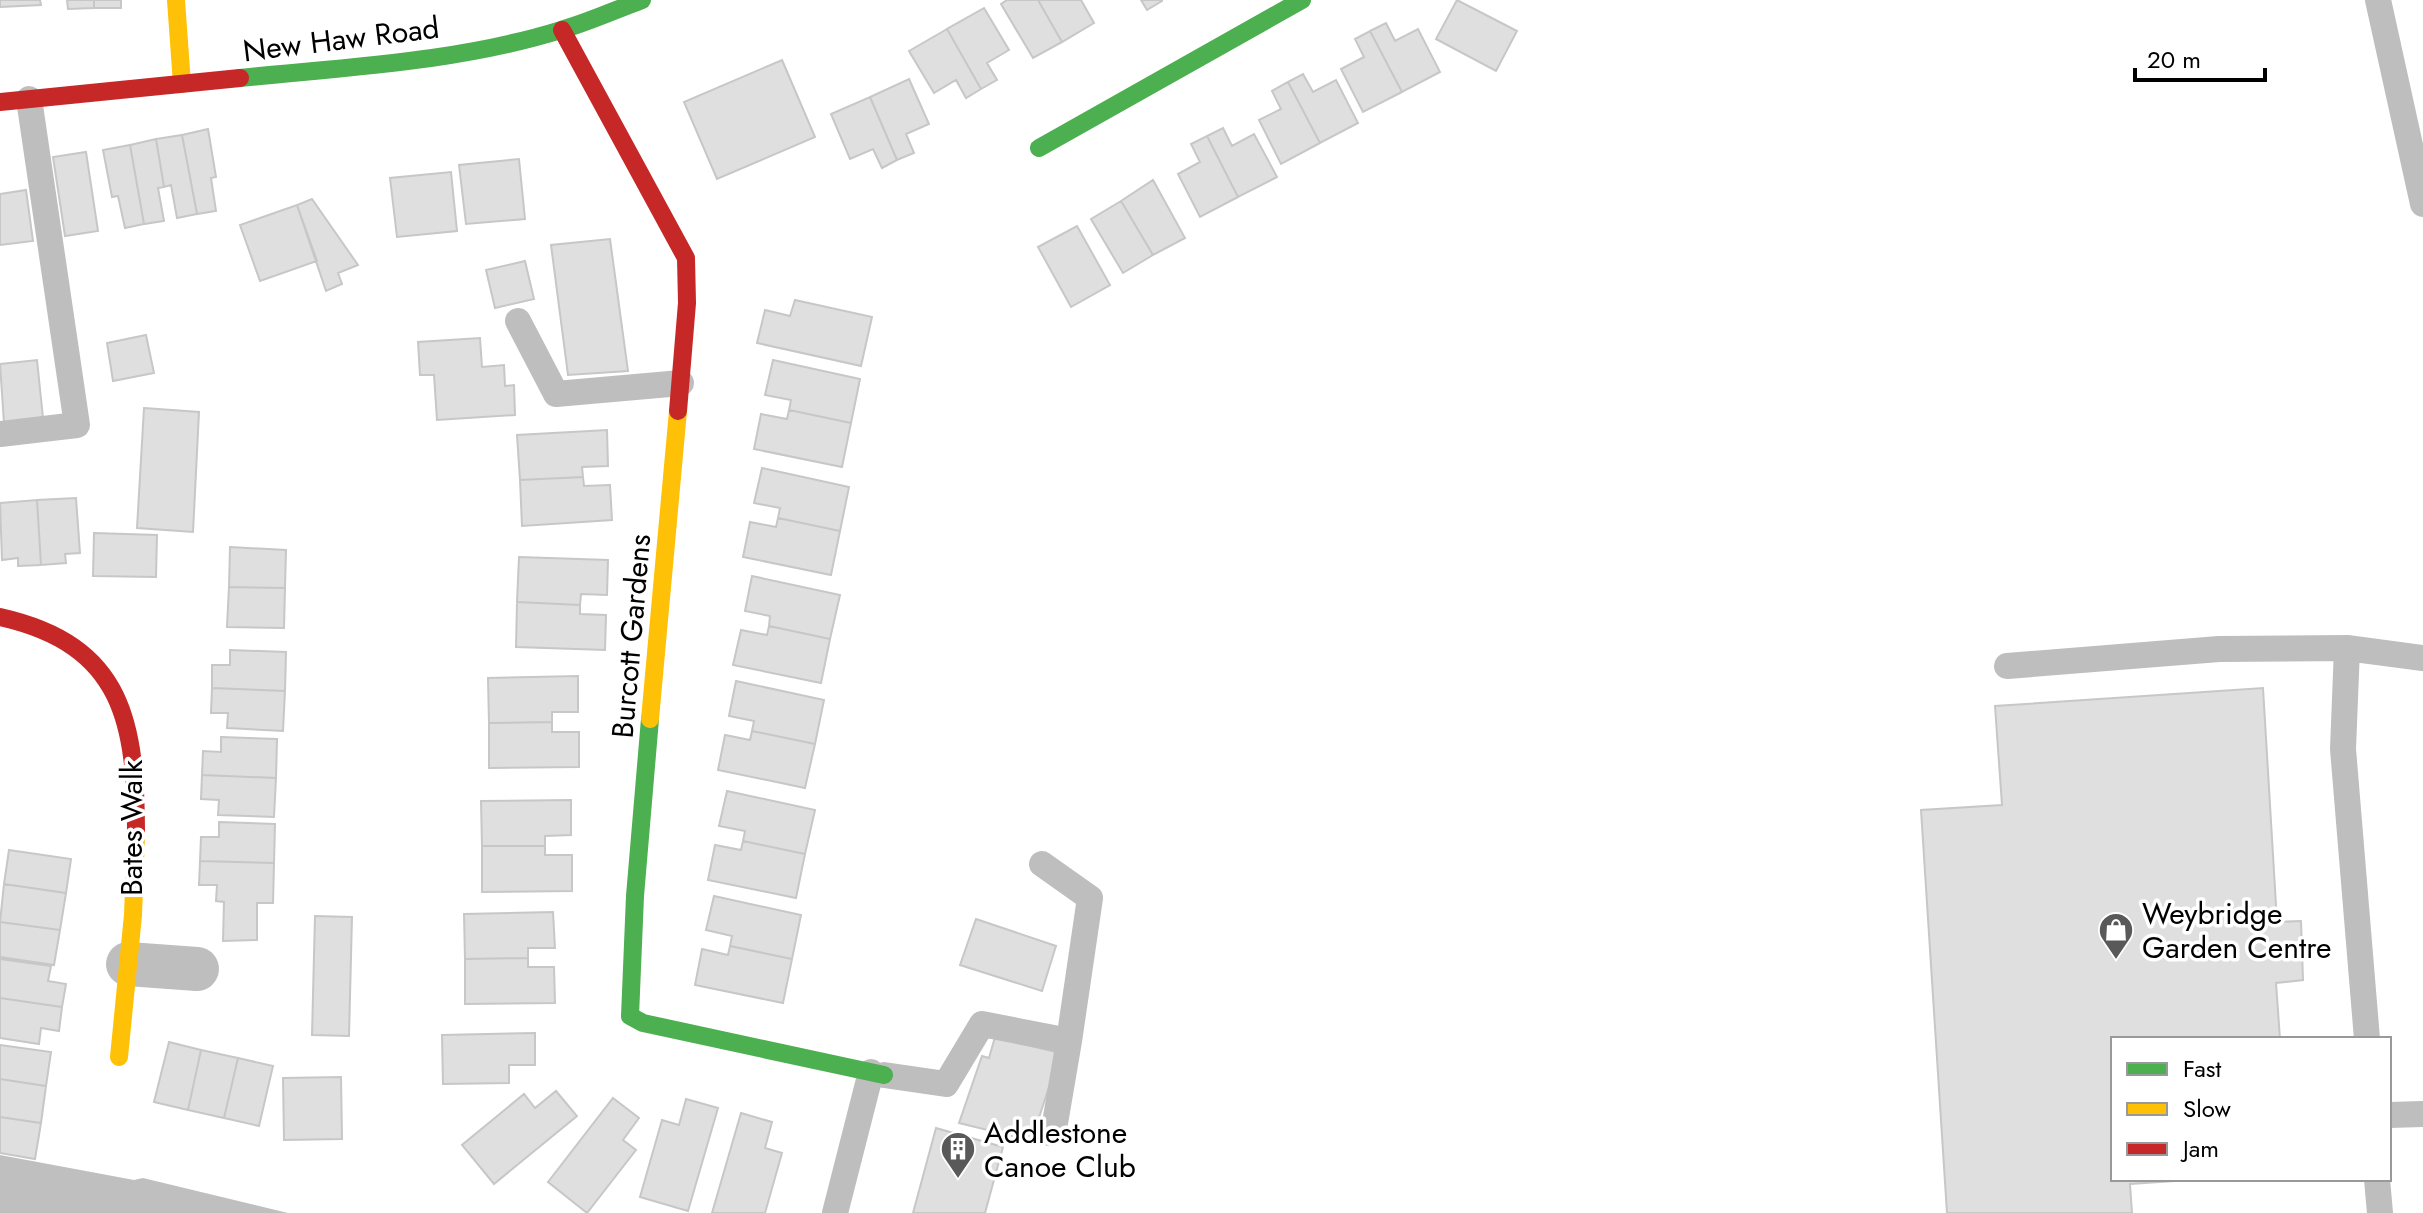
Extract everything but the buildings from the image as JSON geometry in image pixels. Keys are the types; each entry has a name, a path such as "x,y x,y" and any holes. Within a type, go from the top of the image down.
{"street":[{"path":"176,0 182,84"},
{"name":"New Haw Road","path":"0,102 402,62 480,50 562,30 642,0"},
{"path":"1039,148 1281,5"},
{"name":"Burcott Gardens","path":"562,30 686,258 687,303 635,896 630,1016 643,1023 878,1073"},
{"name":"Bates Walk","path":"0,617 49,631 77,650 105,674 120,706 137,788 128,964 119,1057"},
{"path":"128,964 197,969"}],"lane":[{"path":"2378,0 2423,204"},
{"path":"0,434 77,425 29,99"},
{"path":"518,321 556,394 681,383"},
{"path":"2347,648 2343,749 2367,1037"},
{"path":"2007,666 2219,649 2347,648 2423,658"},
{"path":"1042,864 1090,898 1055,1123"},
{"path":"835,1213 878,1073 946,1084 982,1024 1069,1041"},
{"path":"2391,1115 2423,1114"},
{"path":"2377,1181 2380,1213"}],"shaded area":[{"path":"0,1155 134,1180 143,1178 288,1213 0,1213"}],"traffic: fast":[{"path":"240,78 402,62 482,49 571,27 642,0"},
{"path":"1039,148 1302,0"},
{"path":"650,719 635,896 630,1016 643,1023 884,1075"}],"traffic: slow":[{"path":"176,0 182,84"},
{"path":"650,719 678,411"},
{"path":"119,1057 133,915 136,837"}],"traffic: jam":[{"path":"562,30 686,258 687,303 678,411"},
{"path":"0,102 240,78"},
{"path":"0,617 42,630 74,647 98,669 115,695 126,725 132,759 136,837"}],"place":[{"name":"Weybridge Garden Centre","path":"2116,961"},
{"name":"Addlestone Canoe Club","path":"958,1180"}]}
